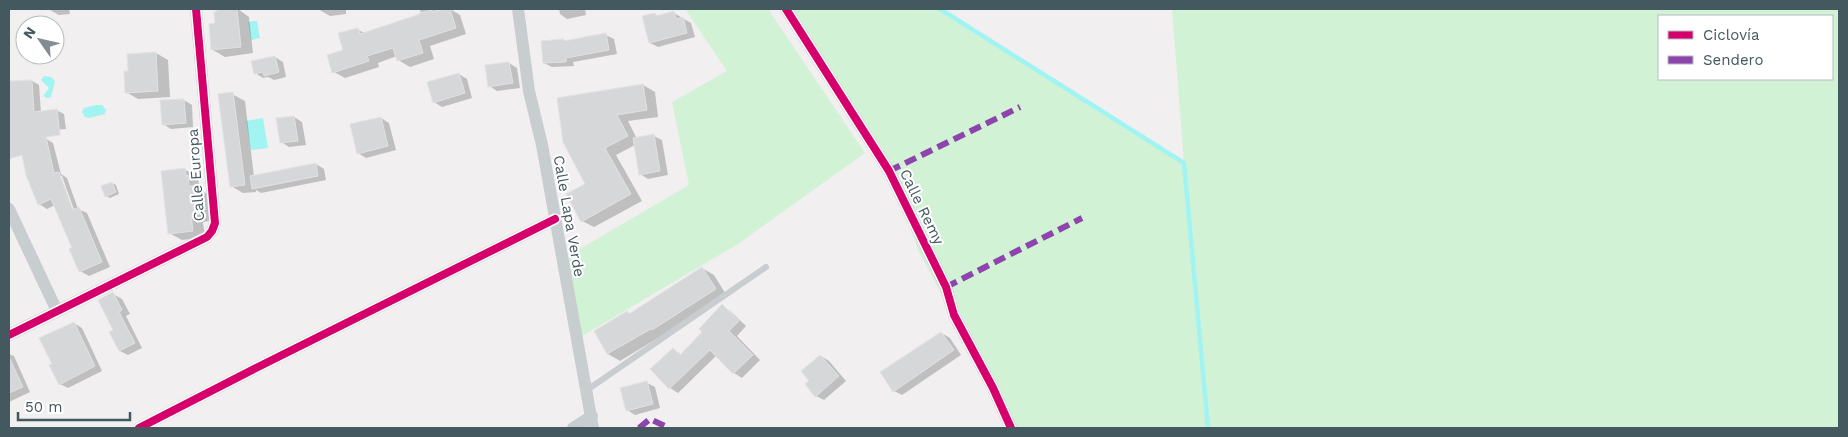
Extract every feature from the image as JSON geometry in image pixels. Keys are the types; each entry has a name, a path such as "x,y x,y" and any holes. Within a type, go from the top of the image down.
{"street":[{"name":"Calle Europa","path":"9,334 207,237 212,231 216,223 196,9"},
{"name":"Calle Lapa Verde","path":"518,9 529,91 542,144 593,422"},
{"name":"Calle Remy","path":"786,9 889,171 946,287 954,315 993,388 1011,428"},
{"path":"9,209 57,311"},
{"path":"140,428 555,219"},
{"path":"573,428 593,422"}],"lane":[{"path":"587,390 766,268"}],"green space":[{"path":"685,9 768,9 865,153 738,244 582,336 566,257 689,185 672,102 727,71"},
{"path":"788,9 940,9 1184,163 1172,9 1839,9 1839,428 1010,428 982,370 919,252 892,177"}],"water":[{"path":"257,21 260,38 251,40 248,22"},
{"path":"44,76 51,77 55,81 51,97 47,98 43,96 49,88 41,80"},
{"path":"102,105 106,110 105,114 89,118 85,117 82,112 84,108"},
{"path":"263,118 268,148 251,150 246,121"}],"building":[{"path":"217,9 237,9 241,47 211,50 209,24 215,23 214,12"},
{"path":"450,9 456,28 419,40 423,53 397,61 393,48 367,56 369,61 332,73 327,55 343,50 338,33 358,28 360,34 419,13"},
{"path":"674,11 676,19 683,17 687,33 649,43 642,16 655,13 656,16"},
{"path":"606,33 609,50 566,58 566,62 543,63 541,41 564,39 564,41"},
{"path":"156,52 158,91 125,93 124,71 128,71 127,54"},
{"path":"275,56 279,72 264,76 263,72 254,74 251,61"},
{"path":"509,62 513,83 488,87 485,65"},
{"path":"459,73 465,93 433,103 427,82"},
{"path":"32,80 34,112 57,109 60,135 46,137 54,173 59,172 73,210 79,207 102,262 79,272 69,249 72,248 51,199 38,205 26,175 22,155 9,159 9,81"},
{"path":"643,84 647,110 617,115 628,136 605,148 631,194 581,222 566,194 585,184 563,142 557,98"},
{"path":"233,92 245,185 230,187 218,94"},
{"path":"184,99 186,123 162,125 160,100"},
{"path":"294,116 298,141 280,143 276,118"},
{"path":"381,117 388,146 357,154 350,124"},
{"path":"654,134 660,171 639,175 633,138"},
{"path":"316,163 318,176 252,189 250,176"},
{"path":"185,168 189,186 195,186 199,214 191,215 193,231 168,234 161,171"},
{"path":"112,182 116,192 105,197 101,186"},
{"path":"702,267 716,289 652,330 607,354 594,331 627,311 629,314"},
{"path":"113,292 122,310 119,312 135,343 119,351 109,332 113,330 98,300"},
{"path":"722,304 739,321 729,331 753,355 733,374 710,350 669,389 650,369 673,348 680,355 702,332 699,329"},
{"path":"74,322 95,366 59,385 49,365 52,364 39,338"},
{"path":"941,332 954,350 893,392 880,372"},
{"path":"820,355 839,376 815,397 805,384 809,381 801,371"},
{"path":"9,357 23,387 9,393"},
{"path":"647,381 653,404 626,411 620,388"}],"waterway":[{"path":"940,9 1184,163 1208,428"}],"marked path":[{"path":"889,171 1020,107"},
{"path":"946,287 1082,218"},
{"path":"639,428 650,419 669,428"}],"cycle path":[{"path":"9,335 207,237 212,231 215,223 196,9"},
{"path":"786,9 889,171 946,287 954,315 993,388 1011,428"},
{"path":"139,428 555,219"}]}
